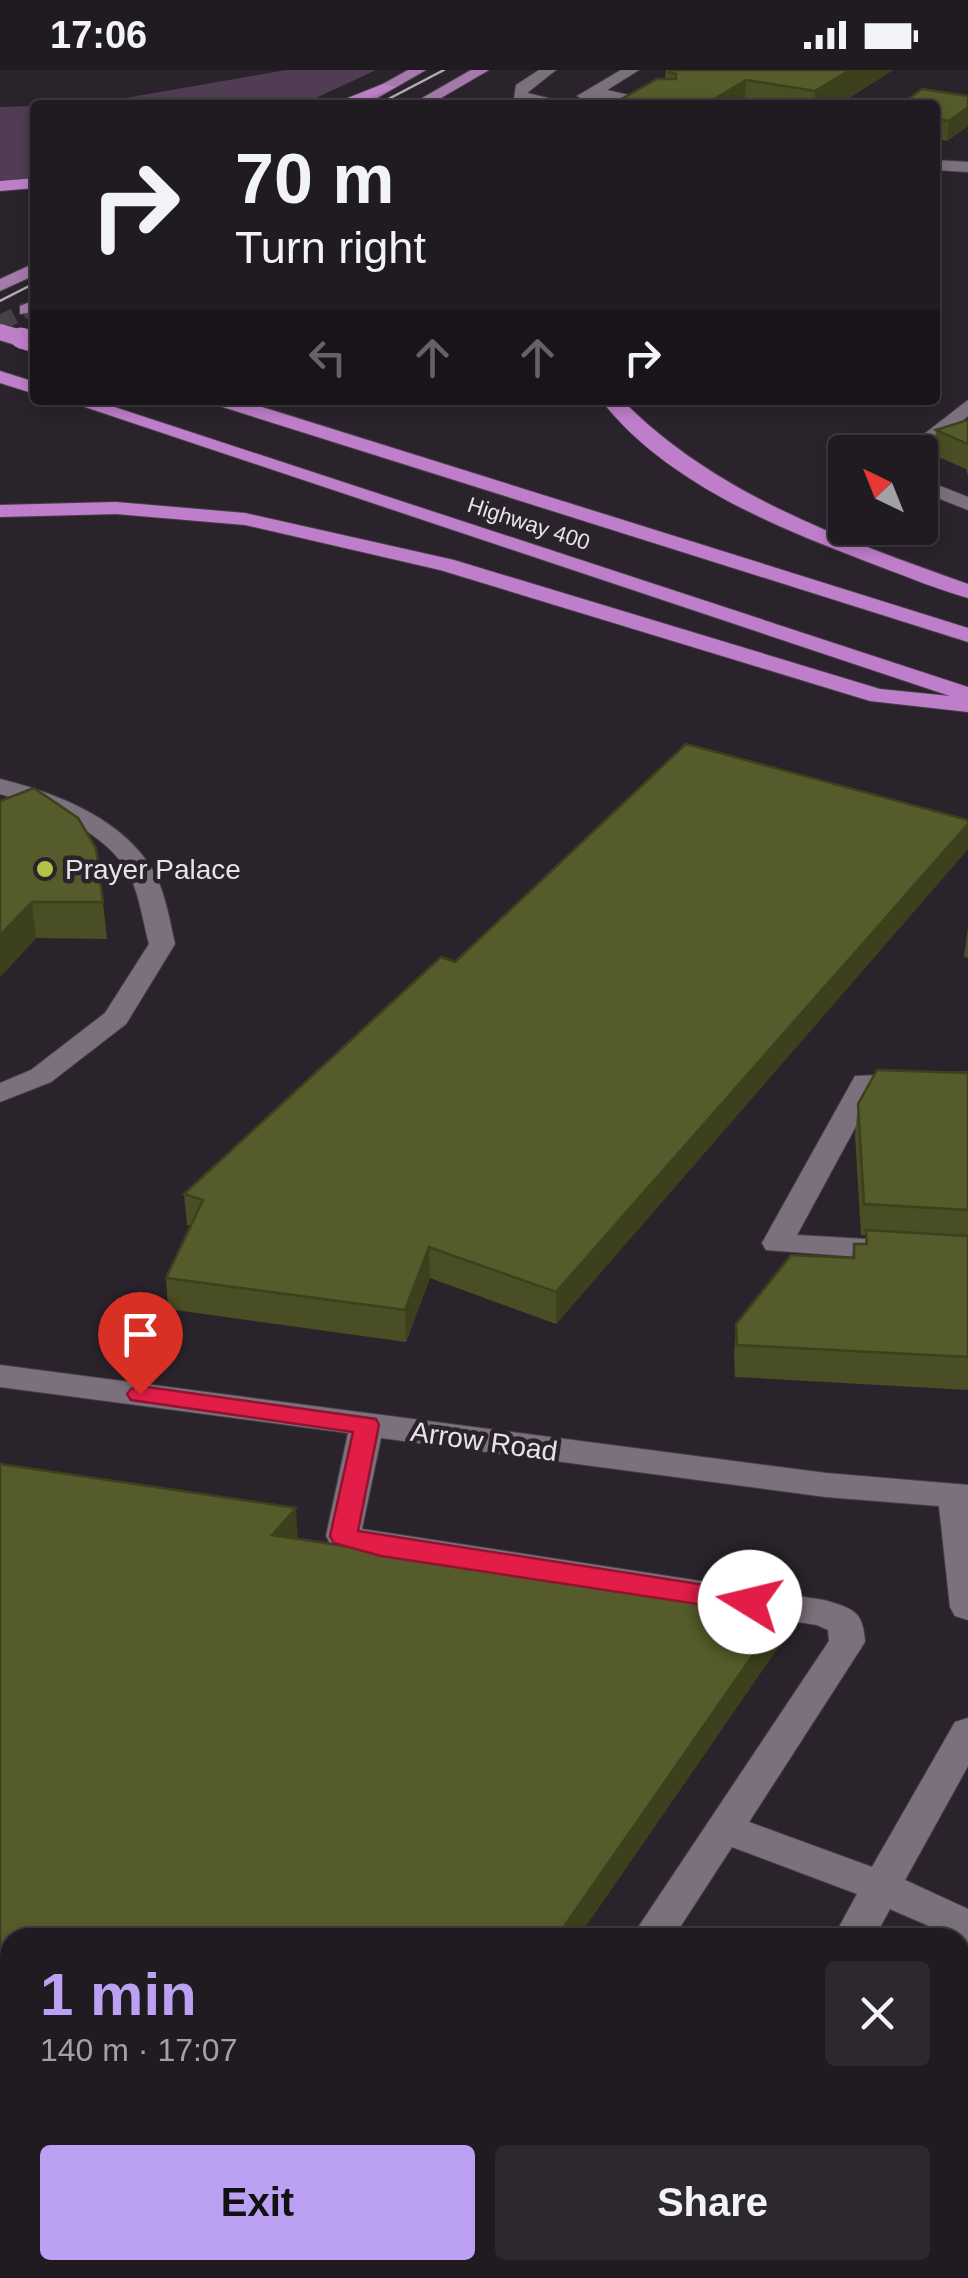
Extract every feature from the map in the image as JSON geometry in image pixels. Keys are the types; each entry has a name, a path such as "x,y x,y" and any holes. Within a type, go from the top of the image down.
{"highway":[{"path":"351,100 388,86"},
{"path":"0,186 30,183"},
{"path":"0,320 30,314"},
{"path":"0,332 30,341"},
{"path":"2,378 30,386"},
{"name":"Highway 400","path":"89,405 968,694"},
{"name":"Highway 400","path":"236,405 968,635"},
{"path":"616,405 627,420 716,483 816,534 968,591"},
{"path":"0,512 116,508 245,519 446,566 878,696 968,704"}],"main road":[{"path":"361,100 419,70"},
{"path":"427,100 482,70"},
{"path":"0,286 30,271"}],"street":[{"path":"520,100 521,88 548,70"},
{"path":"578,100 632,70"},
{"path":"592,92 636,100"},
{"path":"940,165 968,167"},
{"path":"933,435 968,406"},
{"path":"947,424 968,432"},
{"path":"938,492 968,504"},
{"path":"0,786 82,819 122,846 143,875 162,944 116,1018 41,1076 0,1093"},
{"path":"968,1081 865,1082 776,1243 968,1255"},
{"name":"Arrow Road","path":"0,1376 807,1483 961,1496"},
{"path":"367,1425 343,1536 381,1546 824,1613 846,1623 846,1642 658,1928"},
{"path":"961,1496 968,1607"},
{"path":"858,1928 968,1732"},
{"path":"723,1828 881,1887 968,1927"}],"shaded area":[{"path":"286,70 376,70 312,100 114,100"},
{"path":"30,106 30,179 0,182 0,107"}],"building":[{"path":"850,70 815,91 746,80 712,100 620,100 657,79 676,79 676,74 669,72"},
{"path":"922,89 968,96 968,107 949,121 940,120 940,100 907,100"},
{"path":"968,420 968,444 936,430"},
{"path":"686,744 968,820 968,824 556,1292 429,1247 405,1310 166,1278 203,1200 184,1194 441,957 455,962"},
{"name":"Prayer Palace","path":"34,788 78,818 96,848 103,902 32,902 0,935 0,801"},
{"path":"877,1070 968,1073 968,1210 864,1204 858,1104"},
{"path":"866,1230 968,1236 968,1357 737,1345 736,1324 791,1255 854,1258 854,1244 867,1244"},
{"path":"0,1464 296,1508 272,1535 783,1612 563,1928 0,1928"}],"tunnel":[{"path":"0,323 26,310"}],"tram line":[{"path":"387,100 444,70"},
{"path":"0,301 30,286"}],"place":[{"name":"Prayer Palace","path":"45,869"}],"route":[{"path":"140,1394 367,1425 343,1536 381,1546 750,1602"}]}
